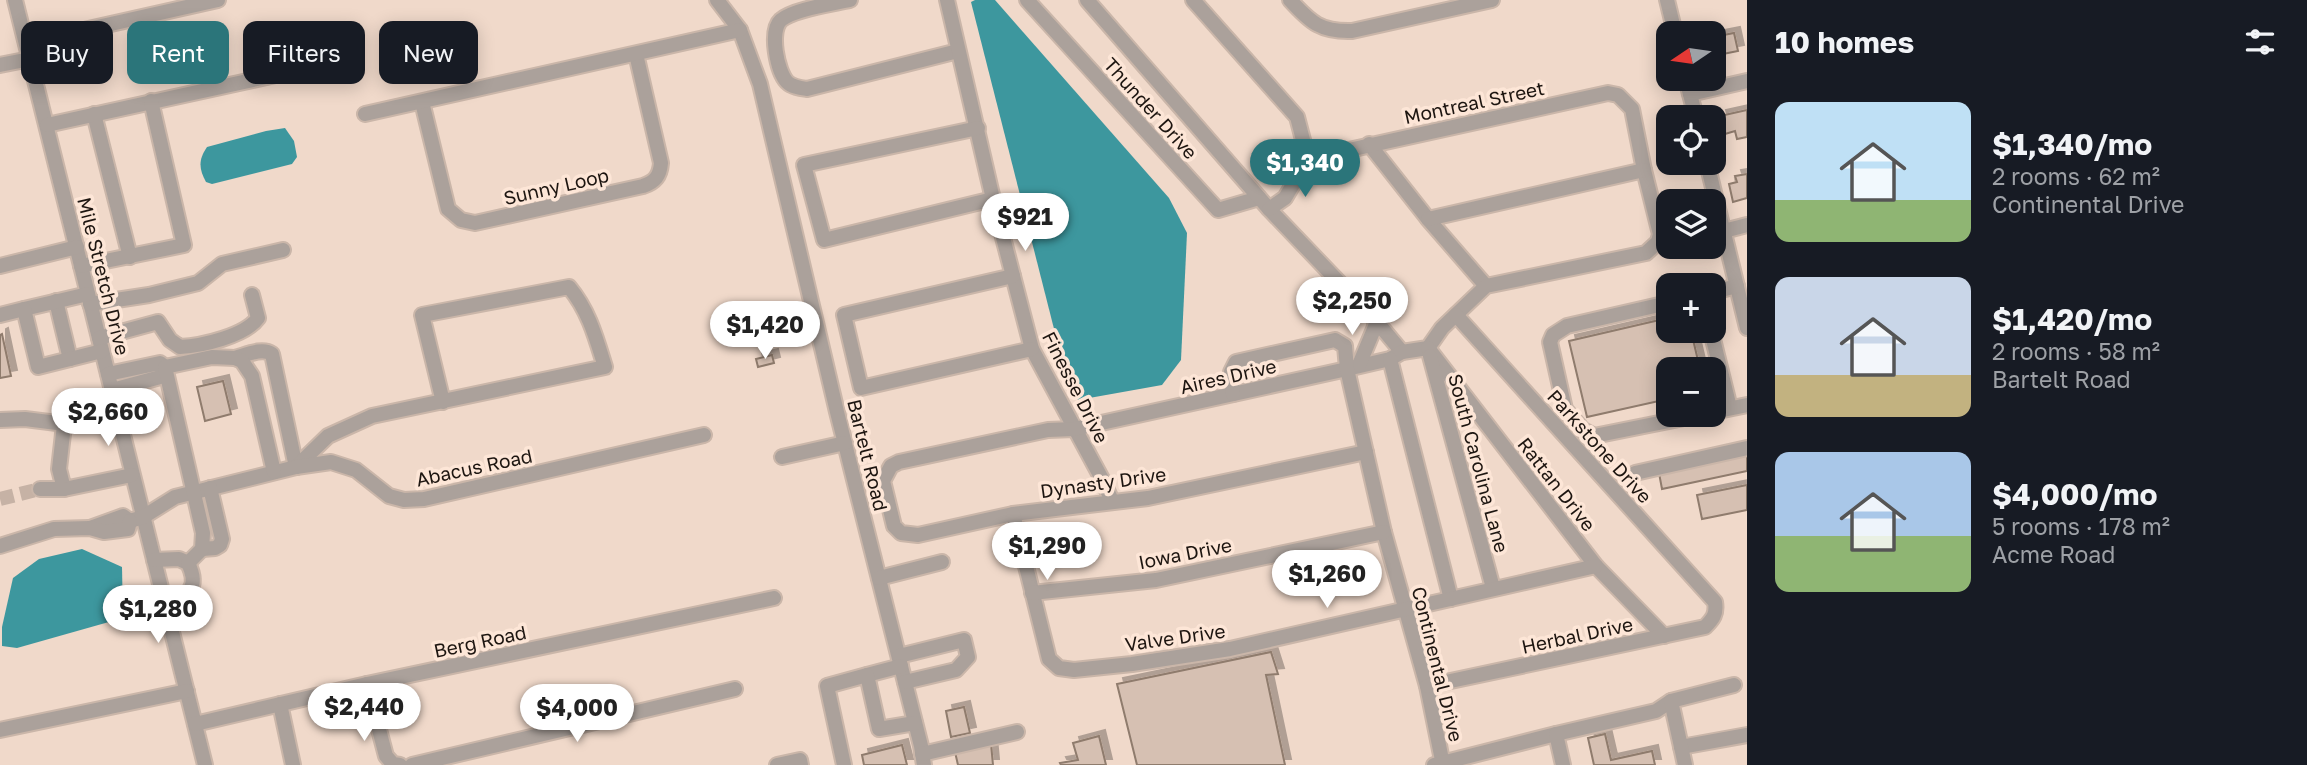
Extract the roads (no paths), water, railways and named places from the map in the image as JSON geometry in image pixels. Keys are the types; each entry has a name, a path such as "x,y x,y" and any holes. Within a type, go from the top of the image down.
{"street":[{"name":"Mile Stretch Drive","path":"15,0 21,23"},
{"path":"111,21 173,5 218,0"},
{"name":"Bartelt Road","path":"717,0 740,30 760,85 923,759"},
{"path":"850,0 790,15 781,20 775,28 774,40 783,76 789,84 807,89 958,51"},
{"name":"Finesse Drive","path":"947,0 993,199 1032,349 1112,501"},
{"name":"Thunder Drive","path":"1027,0 1217,210 1264,204"},
{"path":"1087,0 1264,204 1377,322 1396,355 1451,599"},
{"path":"1193,0 1297,117 1308,159 1285,198 1264,204"},
{"path":"1290,0 1320,28 1334,32 1352,31 1492,0"},
{"path":"1667,0 1672,21"},
{"path":"365,114 740,30"},
{"name":"Sunny Loop","path":"422,102 448,209 467,223 498,219 651,184 656,179 661,163 636,54"},
{"path":"0,65 21,60"},
{"path":"1690,94 1747,81"},
{"path":"47,125 243,82"},
{"name":"Mile Stretch Drive","path":"37,84 132,475 136,519 154,560 205,765"},
{"path":"1689,91 1693,105"},
{"name":"Montreal Street","path":"1308,159 1608,93 1618,95 1632,109 1644,170"},
{"path":"81,266 184,245 151,101"},
{"path":"94,114 130,257"},
{"path":"978,128 804,165 824,240 993,199"},
{"path":"1369,144 1428,219 1486,286"},
{"path":"1427,348 1442,328 1486,286 1646,253 1658,242 1660,234 1644,170 1428,219"},
{"path":"1726,230 1747,225"},
{"path":"1726,239 1747,328"},
{"path":"0,266 77,247"},
{"path":"0,315 56,301 149,295 198,283 222,264 283,250"},
{"path":"1013,276 844,315 860,388 1032,349"},
{"path":"1726,289 1737,286"},
{"path":"296,467 328,436 372,416 443,402 605,367 592,323 580,300 569,287 422,315 443,402"},
{"path":"24,309 38,367 70,359 158,323 170,340 180,347 237,334 249,329 258,318 252,295"},
{"path":"56,301 70,359"},
{"path":"1656,306 1567,326 1553,335 1550,342 1565,409 1583,430 1594,436 1656,424"},
{"name":"Parkstone Drive","path":"1456,315 1715,602"},
{"path":"1353,367 1377,322"},
{"name":"Continental Drive","path":"1233,394 1231,372 1236,362 1335,340 1345,346 1353,367 1366,452 1384,532 1427,686 1440,764"},
{"path":"1714,343 1730,408"},
{"name":"Aires Drive","path":"884,481 891,466 899,462 1048,430 1074,429 1427,348"},
{"name":"Rattan Drive","path":"1427,348 1596,566 1664,636"},
{"name":"South Carolina Lane","path":"1427,348 1493,588"},
{"path":"165,367 212,357 235,358 261,351 272,354 296,467"},
{"path":"235,358 247,366 252,376 274,472"},
{"path":"108,374 160,363 165,367 203,533 202,548 188,563"},
{"path":"112,390 164,376 165,367"},
{"path":"1726,409 1747,405"},
{"path":"0,420 25,419 64,425 117,413"},
{"path":"64,425 59,468 64,489"},
{"name":"Abacus Road","path":"136,519 175,497 296,467 331,462 356,470 389,496 424,499 704,435"},
{"path":"782,457 845,443"},
{"path":"1635,473 1747,448"},
{"name":"Dynasty Drive","path":"884,481 894,526 901,533 918,536 1013,514 1148,498 1366,452"},
{"path":"40,489 64,489 132,475"},
{"path":"202,548 215,548 220,545 222,538 210,488"},
{"path":"1013,514 1032,593"},
{"path":"0,546 54,529 90,527 123,516 136,519"},
{"name":"Iowa Drive","path":"1032,593 1156,580 1384,532"},
{"path":"154,560 179,558 188,563 194,583 190,592 165,603"},
{"path":"879,578 942,562"},
{"name":"Valve Drive","path":"1032,593 1049,659 1059,668 1074,670 1230,649 1596,566"},
{"name":"Berg Road","path":"195,724 367,684 774,598"},
{"name":"Herbal Drive","path":"1427,686 1705,627 1716,615 1715,602"},
{"path":"844,765 827,686 867,675 964,640 968,657 956,670 905,682"},
{"path":"867,675 879,729 915,723"},
{"path":"367,684 386,756 393,764 400,765"},
{"path":"1440,764 1474,760 1556,734 1657,711 1671,701 1734,685"},
{"path":"412,765 735,689"},
{"path":"0,730 187,691"},
{"path":"1671,701 1685,765"},
{"path":"280,704 293,765"},
{"path":"923,759 1017,732"},
{"path":"1556,734 1563,765"},
{"path":"1681,747 1747,735"},
{"path":"777,765 800,760 801,765"}],"water":[{"path":"995,0 1169,198 1187,233 1181,360 1162,385 1078,400 1067,380 971,2"},
{"path":"285,128 294,141 297,157 292,164 212,184 206,182 200,164 207,147"},
{"path":"82,549 122,567 123,618 17,648 2,646 2,627 13,578 39,559"}],"tunnel":[{"path":"0,499 40,489"}]}
